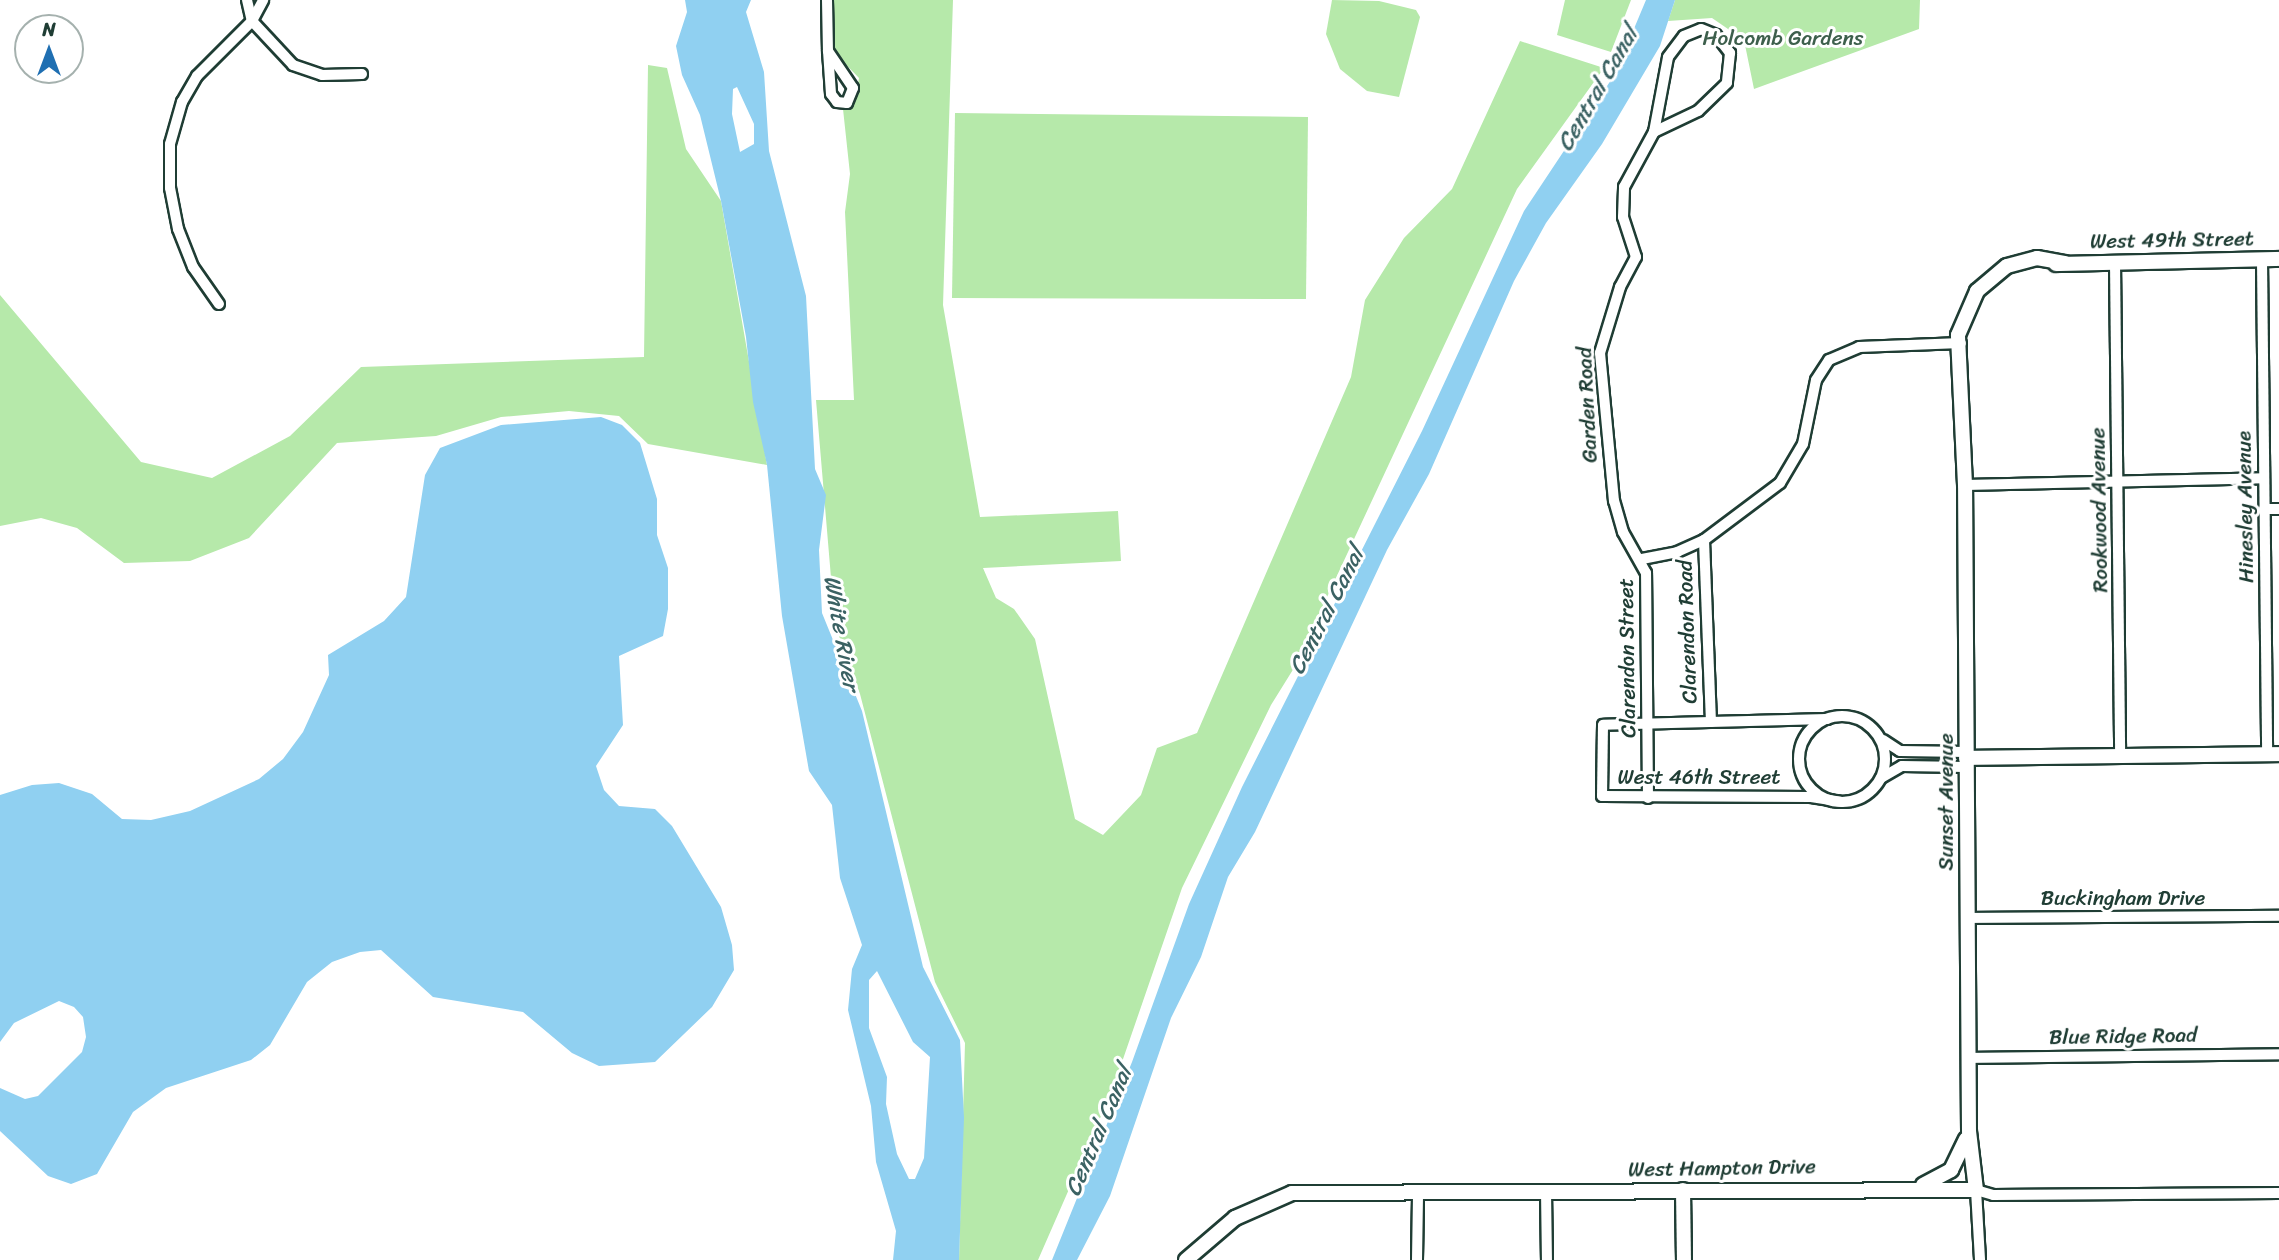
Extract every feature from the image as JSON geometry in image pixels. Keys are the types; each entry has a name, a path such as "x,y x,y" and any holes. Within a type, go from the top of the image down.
{"street":[{"path":"247,0 252,21 276,51 297,67 323,75 362,74"},
{"path":"219,304 193,267 178,229 170,188 170,144 182,102 197,76 252,21 264,0"},
{"path":"827,0 828,51 831,96 847,103 853,88 828,51"},
{"name":"Garden Road","path":"1642,559 1623,532 1614,501 1600,353 1620,287 1636,257 1623,217 1623,191 1629,172 1654,132 1662,74 1670,53 1691,31 1712,32 1730,53 1727,83 1698,111 1654,132"},
{"name":"Hinesley Avenue","path":"2262,260 2264,509 2273,754"},
{"name":"West 49th Street","path":"2026,263 2279,260"},
{"name":"Rookwood Avenue","path":"2115,262 2120,757"},
{"name":"Sunset Avenue","path":"1980,1260 1969,1130 1965,485 1961,343 1981,297 1997,279 2026,263"},
{"path":"1642,559 1677,552 1703,540 1767,495 1793,465 1809,428 1816,377 1829,360 1858,347 1961,343"},
{"path":"1965,485 2264,478"},
{"path":"2264,509 2279,509"},
{"name":"Clarendon Road","path":"1703,540 1711,722"},
{"name":"Clarendon Street","path":"1642,559 1647,577 1648,798"},
{"name":"West 46th Street","path":"1966,759 1900,751 1856,718 1605,724 1600,729 1602,796 1648,798 1811,797 1842,802 1863,797 1880,779 1902,766 1966,759 2273,754"},
{"name":"West 46th Street","path":"1827,719 1807,735 1799,761 1802,774 1818,794 1842,802"},
{"path":"1878,736 1885,754 1880,779"},
{"name":"Buckingham Drive","path":"1967,918 2279,916"},
{"name":"Blue Ridge Road","path":"1968,1058 2279,1054"},
{"path":"1912,1188 1951,1170 1969,1130"},
{"name":"West Hampton Drive","path":"1186,1260 1235,1217 1284,1195 1912,1188 1976,1190 1993,1195 2279,1193"},
{"path":"1683,1190 1684,1260"},
{"path":"1546,1191 1546,1260"},
{"path":"1417,1260 1418,1193"}],"green space":[{"path":"830,0 953,0 943,305 980,517 1118,511 1121,561 983,568 996,598 1014,609 1035,639 1075,819 1103,835 1141,795 1157,748 1197,733 1351,377 1365,300 1404,238 1452,189 1520,41 1604,68 1517,189 1294,668 1271,705 1182,888 1112,1091 1038,1260 959,1260 965,1043 935,982 860,694 835,625 816,400 854,400 845,212 850,174 843,109 853,108 859,78 830,48"},
{"path":"1332,0 1379,1 1416,10 1420,17 1399,97 1367,91 1340,69 1326,34"},
{"path":"1565,0 1631,0 1611,52 1557,35"},
{"name":"Holcomb Gardens","path":"1675,0 1920,0 1919,29 1754,89 1744,40 1712,18 1668,21"},
{"path":"648,65 667,68 686,149 721,201 767,465 648,444 619,416 569,411 501,417 436,436 337,443 249,538 190,561 124,563 77,528 41,518 0,526 0,295 141,462 212,478 290,436 361,367 644,357"},
{"path":"955,113 1308,117 1306,299 952,298"}],"water":[{"path":"685,0 751,0 746,12 764,72 769,151 806,296 815,469 826,495 819,550 822,613 862,711 923,967 960,1040 964,1118 959,1260 893,1260 896,1231 876,1162 871,1106 848,1010 852,969 862,945 840,878 832,805 809,771 782,616 767,465 753,402 746,337 721,201 700,115 682,75 676,46 687,12","holes":["737,87 754,124 754,144 740,152 732,114 733,89","877,971 913,1042 930,1057 924,1158 915,1179 909,1179 897,1154 886,1104 887,1077 869,1028 869,980"]},
{"path":"1646,0 1675,0 1660,46 1602,144 1546,223 1514,281 1429,474 1387,550 1255,832 1228,877 1201,957 1171,1018 1110,1196 1077,1260 1052,1260 1132,1062 1189,904 1242,787 1422,431 1524,211 1615,74"},
{"path":"601,417 622,425 640,443 657,499 657,535 668,568 668,609 663,636 619,656 623,725 596,766 604,790 619,806 655,809 672,826 721,907 732,945 734,970 712,1007 655,1062 599,1066 572,1053 523,1012 433,997 381,950 360,952 332,962 307,982 270,1045 251,1060 166,1088 133,1112 97,1174 71,1184 48,1176 0,1131 0,1088 25,1099 38,1096 82,1052 86,1037 83,1017 74,1007 59,1001 14,1023 0,1042 0,795 32,785 59,783 92,794 122,819 151,820 190,811 259,779 283,759 303,732 329,675 328,655 384,621 406,597 425,475 440,448 501,425"}],"water label":[{"name":"Central Canal","path":"1598,89"},
{"name":"Central Canal","path":"1327,611"},
{"name":"White River","path":"841,633"},
{"name":"Central Canal","path":"1099,1131"}]}
